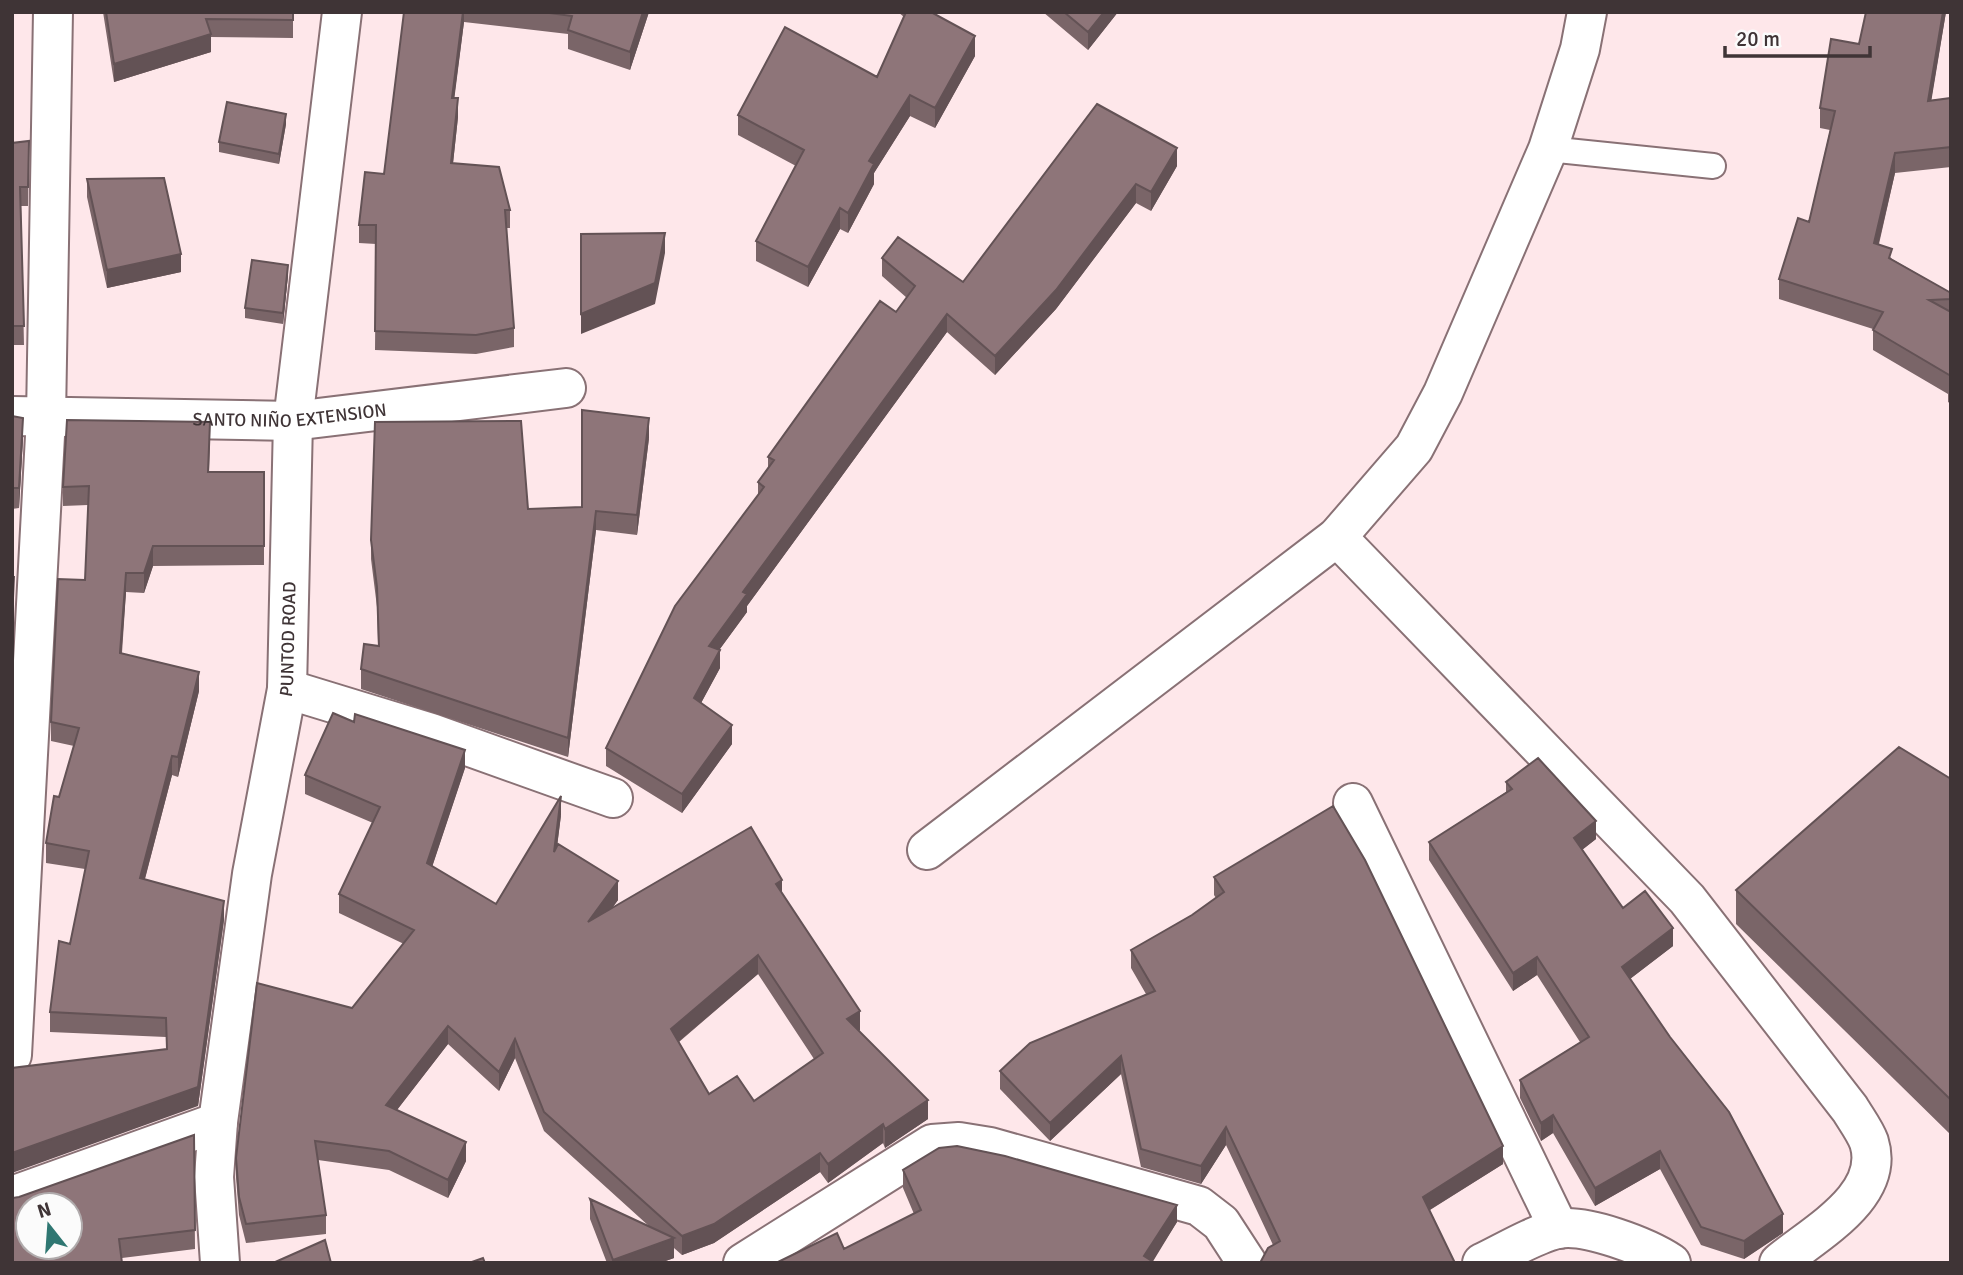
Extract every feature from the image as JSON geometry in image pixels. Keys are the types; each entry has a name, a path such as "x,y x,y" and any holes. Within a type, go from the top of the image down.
{"street":[{"path":"12,1055 29,416 53,12"},
{"name":"PUNTOD ROAD","path":"220,1263 215,1177 218,1122 252,874 287,689 293,421 342,12"},
{"path":"927,850 1337,537 1414,448 1443,393 1548,149 1580,49 1587,12"},
{"name":"SANTO NIÑO EXTENSION","path":"29,416 293,421 566,388"},
{"path":"1337,537 1686,899 1850,1109 1869,1141 1873,1171 1861,1196 1779,1263"},
{"path":"287,689 432,733 613,798"},
{"path":"1353,803 1559,1228"},
{"path":"12,1196 218,1122"},
{"path":"743,1263 932,1144 959,1142 990,1147 1199,1206 1221,1223 1247,1263"},
{"path":"1482,1263 1559,1228 1603,1234 1650,1249 1671,1263"}],"lane":[{"path":"1548,149 1713,166"}],"building":[{"path":"106,12 293,12 293,20 206,19 211,34 114,64"},
{"path":"404,12 463,12 452,98 458,98 451,163 499,167 510,210 505,210 514,328 476,335 375,331 376,225 359,225 365,172 384,174"},
{"path":"542,12 643,12 630,52 568,30 572,16"},
{"path":"906,12 931,12 975,36 935,108 910,95 869,161 874,164 848,213 840,208 808,267 756,241 804,150 738,115 785,27 877,77"},
{"path":"1064,12 1104,12 1088,32"},
{"path":"1866,12 1943,12 1928,101 1951,98 1951,147 1895,153 1874,243 1892,249 1889,258 1951,293 1951,299 1929,300 1951,312 1951,376 1873,330 1883,312 1779,279 1798,218 1809,222 1835,111 1820,108 1831,39 1859,44"},
{"path":"227,102 286,114 279,154 219,142"},
{"path":"1097,104 1177,148 1151,192 1136,184 1056,290 995,356 947,314 743,592 747,594 709,646 720,650 694,698 732,725 682,794 606,748 675,606 764,487 758,482 774,460 768,457 880,301 896,312 915,286 882,258 898,237 963,282"},
{"path":"29,141 28,187 20,187 24,326 12,326 12,143"},
{"path":"164,178 181,254 107,270 87,179"},
{"path":"665,233 655,283 581,314 581,234"},
{"path":"252,260 288,265 283,313 245,308"},
{"path":"582,410 649,418 637,515 596,511 568,738 361,669 364,644 379,646 377,587 371,540 375,422 521,421 528,509 582,507"},
{"path":"12,416 23,418 19,488 12,488"},
{"path":"67,420 210,422 208,472 264,472 264,546 153,546 144,573 126,573 120,653 199,672 178,757 172,756 140,878 224,901 198,1087 12,1153 12,1068 167,1049 166,1018 50,1012 59,941 70,944 89,851 46,843 54,796 59,797 79,728 51,722 58,579 85,580 89,486 63,487"},
{"path":"12,577 14,577 12,619"},
{"path":"333,713 354,722 355,714 465,750 427,863 496,904 561,796 554,852 558,844 618,881 588,922 751,827 782,880 776,884 860,1011 847,1019 928,1100 885,1129 883,1124 828,1164 820,1153 714,1224 682,1236 544,1112 515,1039 499,1072 448,1026 386,1105 466,1142 448,1180 389,1151 315,1141 326,1215 246,1224 239,1197 236,1158 257,983 352,1008 414,930 339,894 380,807 305,775","holes":["758,955 823,1053 754,1101 737,1076 709,1094 671,1029"]},
{"path":"1899,747 1951,779 1951,1100 1736,890"},
{"path":"1538,758 1596,821 1574,838 1623,908 1645,891 1673,928 1622,967 1670,1037 1729,1112 1783,1214 1744,1241 1701,1227 1660,1151 1595,1188 1553,1115 1541,1123 1520,1080 1589,1037 1537,957 1513,973 1429,842 1512,789 1506,782"},
{"path":"1333,806 1365,860 1503,1146 1423,1197 1455,1263 1260,1263 1268,1248 1280,1241 1226,1127 1201,1166 1141,1149 1121,1056 1050,1123 1000,1071 1030,1043 1155,991 1131,950 1192,915 1224,892 1214,877"},
{"path":"194,1135 195,1230 119,1239 122,1263 12,1263 12,1198 14,1261 84,1261 84,1191 36,1191"},
{"path":"957,1146 1005,1156 1177,1205 1144,1256 1155,1263 776,1263 837,1233 844,1249 921,1210 903,1170 939,1148"},
{"path":"590,1199 674,1238 613,1260"},
{"path":"325,1240 331,1263 273,1263"},
{"path":"483,1258 485,1263 469,1263"}]}
